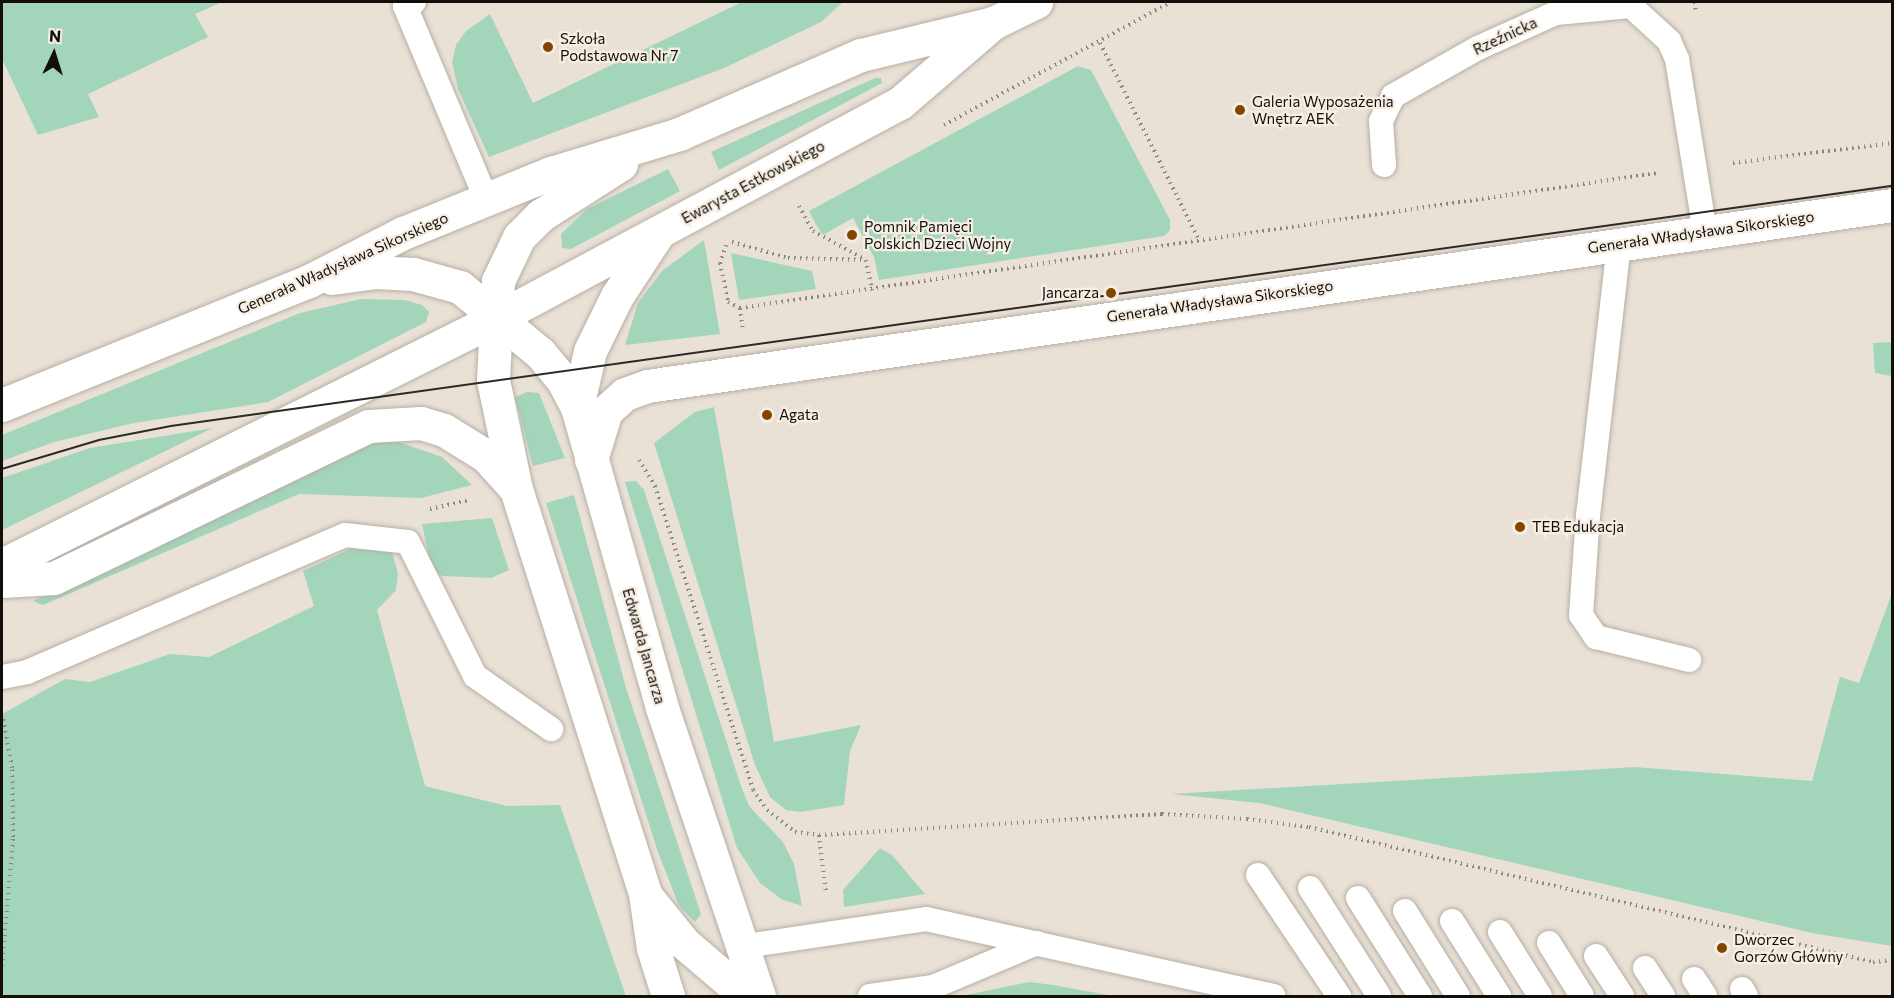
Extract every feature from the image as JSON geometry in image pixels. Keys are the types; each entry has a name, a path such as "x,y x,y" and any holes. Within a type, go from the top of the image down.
{"street":[{"name":"Ewarysta Estkowskiego","path":"654,143 861,55 993,23 1036,2"},
{"name":"Ewarysta Estkowskiego","path":"497,318 900,103 993,23"},
{"name":"Generała Władysława Sikorskiego","path":"2,405 309,281 403,233 486,199 551,173 654,143"},
{"path":"654,143 541,215 519,237 498,281 493,380 516,489 645,894 653,948 668,996"},
{"name":"Generała Władysława Sikorskiego","path":"591,460 600,422 625,394 749,370 1893,205"},
{"path":"577,407 590,351 617,296 658,233"},
{"name":"Edwarda Jancarza","path":"309,281 375,272 413,274 460,287 558,372 577,407 662,708 739,947 759,996"},
{"path":"2,566 497,318"},
{"path":"2,581 54,578 368,426 421,423 444,430 486,456 516,489"},
{"path":"645,894 684,943 732,991"},
{"path":"732,991 739,947"}],"lane":[{"path":"414,2 405,6 486,199"},
{"name":"Rzeźnicka","path":"1384,165 1381,121 1393,96 1478,48 1556,13 1631,6 1669,40 1705,232"},
{"path":"1619,244 1588,515 1581,615 1596,637 1689,660"},
{"path":"2,677 27,672 345,535 408,542 475,676 551,729"},
{"path":"1258,875 1339,996"},
{"path":"1310,888 1379,996"},
{"path":"1358,898 1420,996"},
{"path":"1405,911 1458,996"},
{"path":"739,947 927,919 1037,943 1216,990 1274,996"},
{"path":"1452,921 1498,996"},
{"path":"1500,932 1540,996"},
{"path":"870,996 933,987 1037,943"},
{"path":"1549,943 1582,996"},
{"path":"1596,956 1622,996"},
{"path":"1645,968 1663,996"}],"path":[{"path":"933,131 1171,2"},
{"path":"1100,42 1199,240"},
{"path":"738,234 728,240 720,263 728,302 740,308 1694,168 1893,144"},
{"path":"787,208 807,197"},
{"path":"797,203 813,231 867,260 872,290"},
{"path":"740,308 749,370"},
{"path":"639,459 655,486 753,790 767,810 795,832 819,835 1162,814 1257,820 1309,827 1873,962 1893,960"},
{"path":"2,705 12,768 13,837 2,966"}],"green space":[{"path":"2,2 222,2 195,14 208,37 88,94 99,117 38,135 2,59"},
{"path":"742,2 843,2 821,22 724,68 489,157 458,89 452,62 456,45 466,31 490,14 533,103"},
{"path":"1078,66 1091,70 1170,220 1170,230 1164,236 879,280 874,257 853,218 823,235 818,228 809,211"},
{"path":"875,78 881,78 882,83 719,170 711,152"},
{"path":"668,169 680,191 571,249 562,248 561,234 587,209"},
{"path":"704,240 720,334 625,345 638,303 662,271"},
{"path":"731,253 812,271 816,289 739,300"},
{"path":"361,299 405,300 422,305 429,312 426,322 268,402 134,423 54,442 2,461 2,435 300,313"},
{"path":"1892,342 1892,376 1875,373 1873,343"},
{"path":"527,392 539,393 565,458 533,466 515,397"},
{"path":"714,407 774,742 861,725 850,751 844,805 800,812 786,810 770,797 755,765 654,443 695,412"},
{"path":"213,428 2,530 2,478 90,448"},
{"path":"396,441 442,457 472,485 421,498 299,494 43,605 33,601 340,452 366,443"},
{"path":"636,481 644,490 741,786 749,806 783,842 794,864 802,906 781,899 760,883 737,848 625,482"},
{"path":"574,495 626,688 701,914 695,922 679,906 658,852 546,503"},
{"path":"492,518 509,570 491,578 443,576 432,570 422,524"},
{"path":"363,543 392,552 398,573 396,590 377,610 425,786 507,806 560,805 626,996 2,996 2,714 65,679 90,682 170,654 209,657 314,606 303,571"},
{"path":"1892,593 1892,946 1812,933 1259,803 1171,794 1635,767 1812,781 1840,677 1859,683"},
{"path":"880,848 892,855 925,894 844,907 843,890"},
{"path":"1029,982 1053,985 1114,996 961,996"}],"tram line":[{"path":"2,469 99,440 171,426 1892,186"}],"place":[{"name":"Szkoła Podstawowa Nr 7","path":"548,47"},
{"name":"Galeria Wyposażenia Wnętrz AEK","path":"1240,110"},
{"name":"Pomnik Pamięci Polskich Dzieci Wojny","path":"852,235"},
{"name":"Jancarza","path":"1111,293"},
{"name":"Agata","path":"767,415"},
{"name":"TEB Edukacja","path":"1520,527"},
{"name":"Dworzec Gorzów Główny","path":"1722,948"}]}
